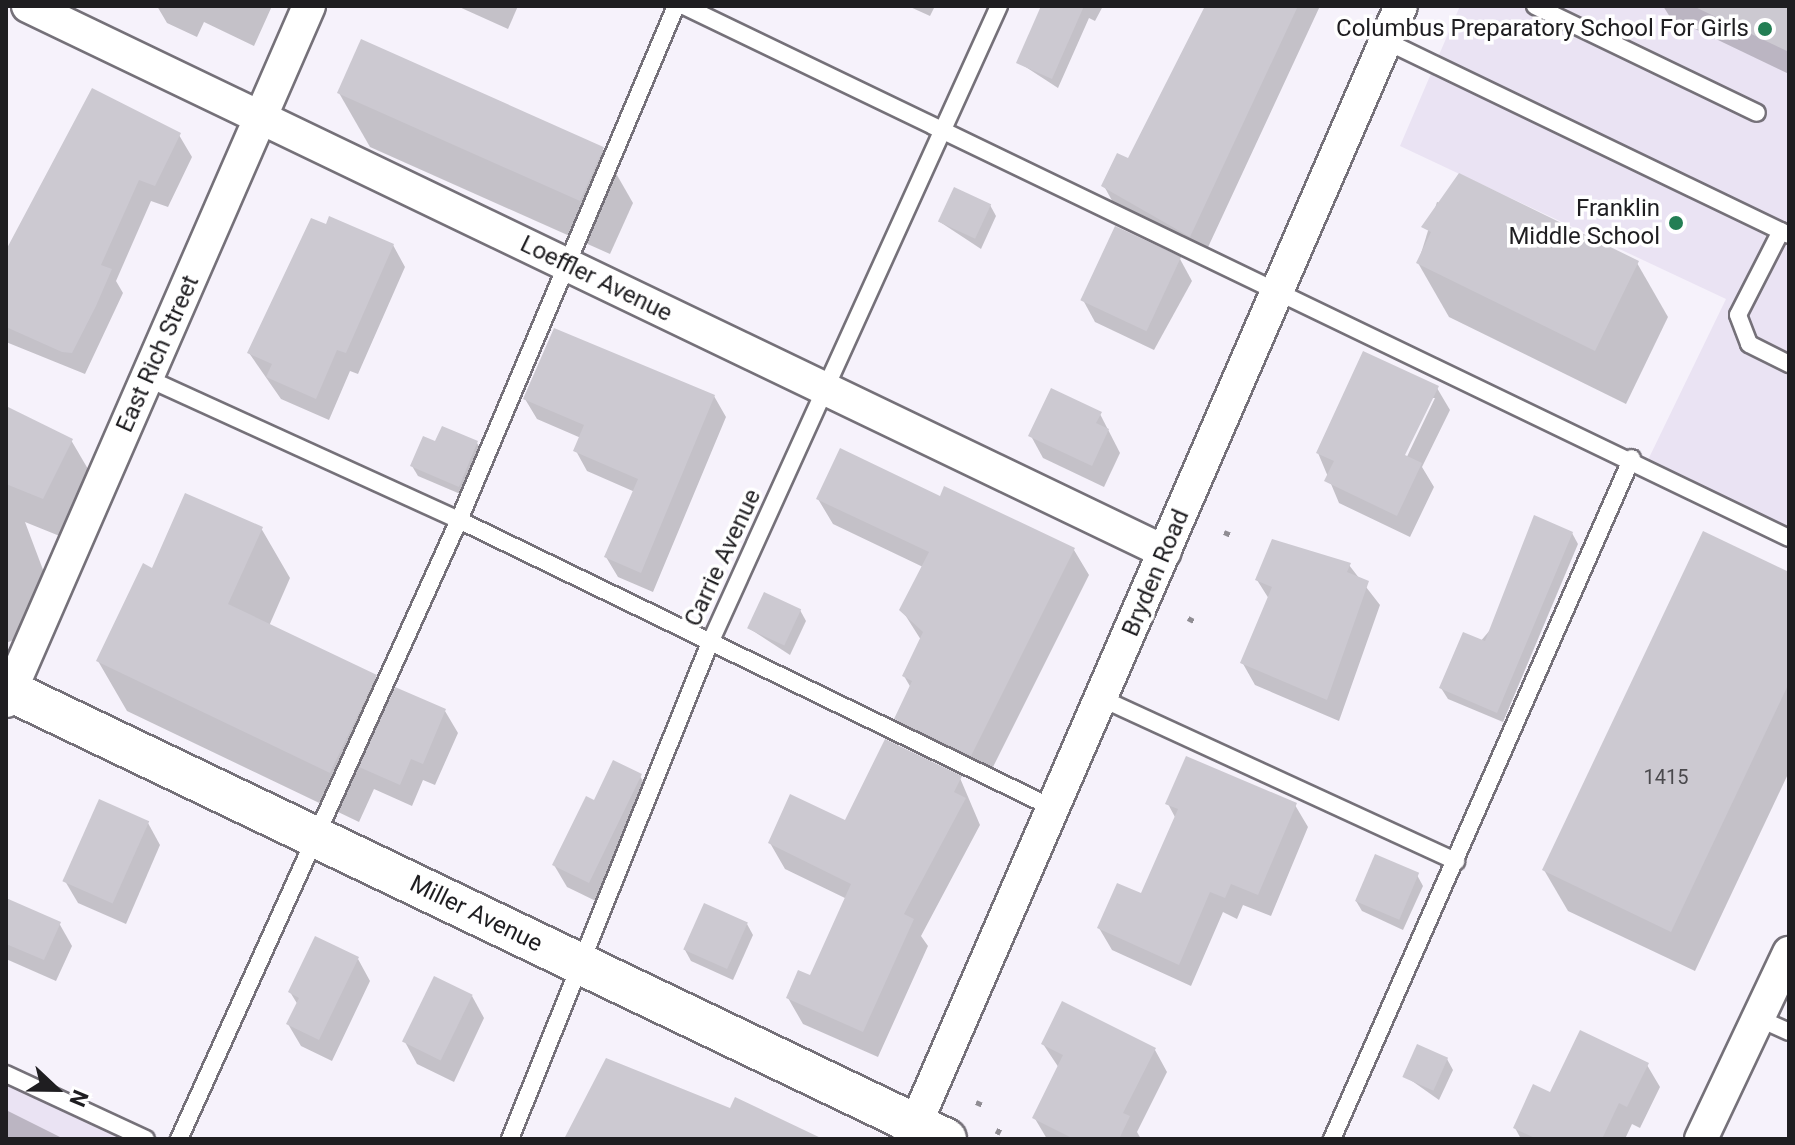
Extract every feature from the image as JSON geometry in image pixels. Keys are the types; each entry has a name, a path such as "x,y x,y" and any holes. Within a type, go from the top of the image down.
{"street":[{"name":"Loeffler Avenue","path":"28,6 1165,552"},
{"name":"East Rich Street","path":"7,694 309,6"},
{"name":"Bryden Road","path":"923,1134 1053,808 1401,6"},
{"name":"Miller Avenue","path":"7,694 585,966 923,1134"},
{"path":"1701,1139 1789,953"}],"lane":[{"path":"179,1139 459,520 563,264 676,6"},
{"path":"684,6 1276,294 1632,458 1789,538"},
{"name":"Carrie Avenue","path":"510,1139 585,966 709,645 999,6"},
{"path":"1535,6 1757,113"},
{"path":"1386,41 1785,233 1738,315 1749,344 1789,364"},
{"path":"147,378 459,520 709,645 1053,808"},
{"path":"1332,1139 1632,458"},
{"path":"1101,698 1456,861"},
{"path":"1758,1018 1789,1032"},
{"path":"6,1074 146,1139"}],"path":[{"path":"1224,532 1231,535"},
{"path":"976,1102 985,1106"}],"shaded area":[{"name":"Franklin Middle School","path":"1460,6 1789,6 1789,533 1646,464 1726,299 1400,146"},
{"path":"6,1080 130,1139 6,1139"}],"building":[{"path":"1041,6 1084,6 1052,79 1016,63"},
{"path":"1205,6 1298,6 1190,237 1101,186 1117,153 1128,158"},
{"name":"Columbus Preparatory School For Girls","path":"1693,6 1789,6 1789,52"},
{"path":"361,39 604,147 580,201 337,93"},
{"path":"92,88 181,133 155,186 139,180 101,265 112,269 72,353 62,352 6,327 6,250"},
{"path":"1459,173 1639,261 1595,351 1416,263 1431,232 1421,227"},
{"path":"954,187 991,204 975,239 938,221"},
{"path":"329,216 394,244 346,353 337,350 316,399 266,377 272,364 247,353 311,218 326,224"},
{"path":"1115,226 1181,257 1147,331 1080,300"},
{"path":"554,328 715,395 641,573 604,557 638,479 573,451 584,425 523,399"},
{"path":"1363,351 1439,386 1405,455 1422,463 1397,516 1324,481 1334,461 1316,453"},
{"path":"1051,388 1102,412 1096,423 1109,429 1092,466 1028,436"},
{"path":"6,406 73,439 43,499 6,484"},
{"path":"442,426 478,441 459,487 410,466 423,436 435,441"},
{"path":"840,448 940,496 944,486 1075,548 971,756 894,719 912,681 902,676 923,632 899,610 929,552 816,499"},
{"path":"185,493 263,527 228,604 377,675 330,773 96,661 143,563 152,568"},
{"path":"1534,515 1573,532 1497,713 1439,688 1463,632 1485,641"},
{"path":"1703,531 1789,572 1789,683 1671,932 1542,870"},
{"path":"1272,539 1351,563 1347,572 1369,581 1327,700 1240,663 1272,587 1255,580"},
{"path":"764,592 801,609 784,646 747,628"},
{"path":"395,687 446,709 423,764 411,759 400,785 359,767"},
{"path":"885,739 962,776 954,792 966,798 904,914 914,919 863,1032 786,998 798,970 810,975 851,884 768,843 790,794 845,820"},
{"path":"1186,756 1297,803 1258,895 1231,884 1225,898 1210,892 1179,965 1097,928 1117,883 1141,893 1178,809 1165,804"},
{"path":"613,760 642,774 589,883 552,865 586,796 594,800"},
{"path":"99,799 149,821 113,904 62,881"},
{"path":"1375,854 1419,873 1399,920 1355,901"},
{"path":"6,898 61,922 44,960 6,944"},
{"path":"704,903 748,923 727,969 683,950"},
{"path":"315,936 359,957 319,1040 286,1024 299,998 288,992"},
{"path":"434,976 473,995 441,1060 402,1042"},
{"path":"1062,1001 1156,1048 1123,1113 1130,1116 1119,1139 1074,1139 1032,1118 1063,1055 1041,1044"},
{"path":"1580,1030 1649,1063 1627,1107 1619,1103 1602,1139 1537,1139 1513,1128 1533,1084 1550,1092"},
{"path":"1417,1044 1448,1058 1433,1091 1402,1077"},
{"path":"606,1058 730,1108 735,1097 823,1139 564,1139"}],"place":[{"name":"Columbus Preparatory School For Girls","path":"1765,29"},
{"name":"Franklin Middle School","path":"1676,223"}]}
